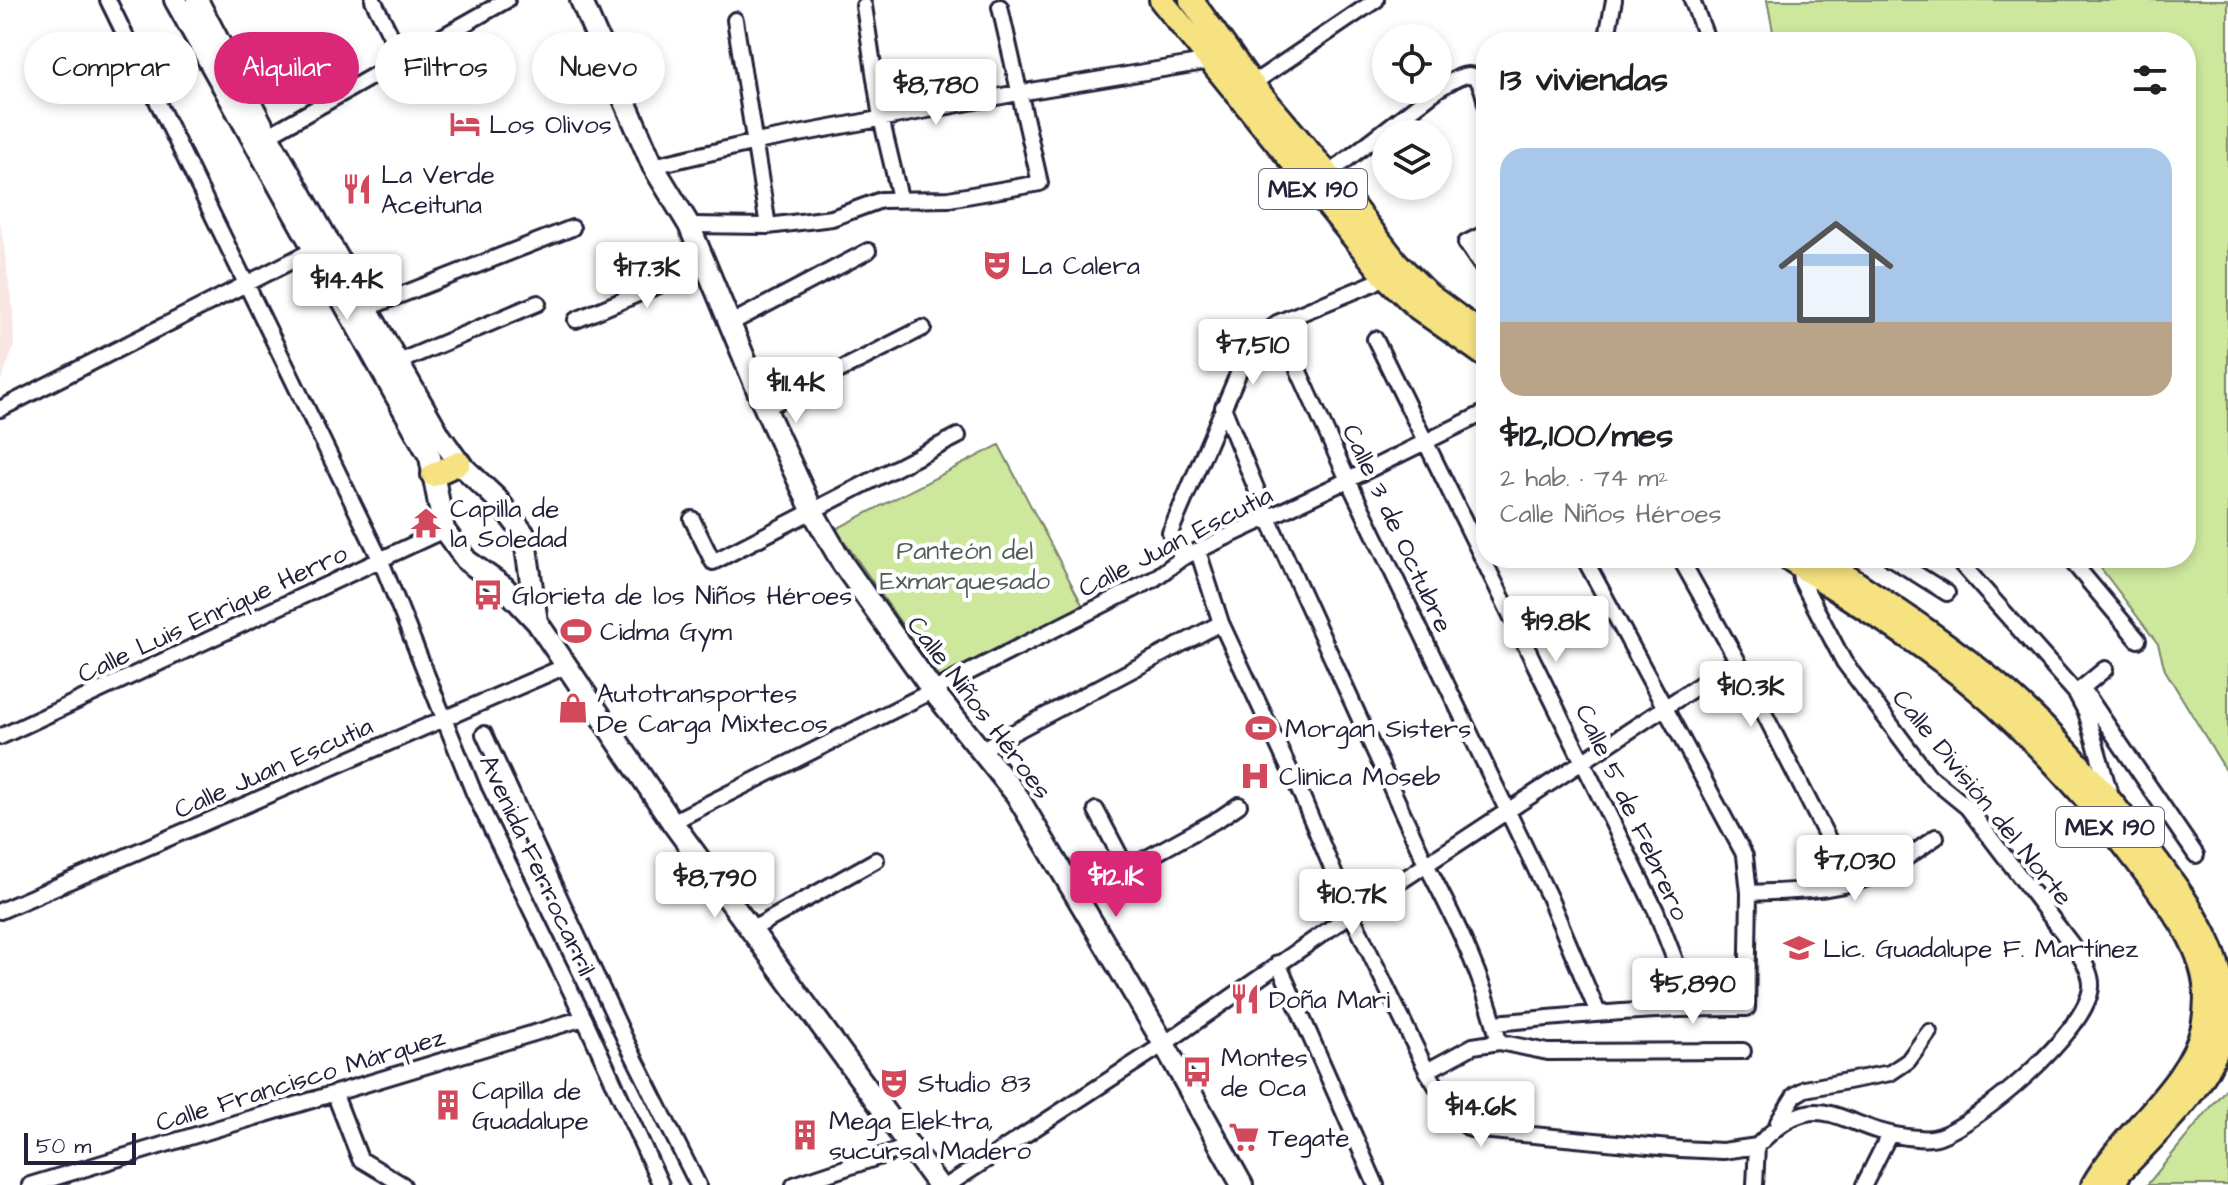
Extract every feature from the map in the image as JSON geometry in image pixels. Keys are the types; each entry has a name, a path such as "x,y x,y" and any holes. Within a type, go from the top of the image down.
{"main road":[{"path":"175,0 261,140 430,457 444,530 467,561 504,587 537,622 749,931 938,1185"},
{"path":"197,0 261,140"},
{"name":"Calle Niños Héroes","path":"581,0 653,166 689,225 765,408 813,512 843,564 933,691 1016,794 1164,1044 1242,1185"},
{"name":"MEX 190","path":"1161,0 1384,275 1418,308 1476,349"},
{"name":"MEX 190","path":"1191,0 1252,84 1328,174 1397,263 1430,296 1476,330"},
{"path":"320,246 365,309 459,463 497,499 524,534 537,622"},
{"path":"433,475 459,463"},
{"name":"MEX 190","path":"1812,568 1977,689 2059,766 2128,848 2184,926 2201,965 2206,994 2204,1024 2197,1049 2181,1073 2104,1165 2093,1185"},
{"name":"MEX 190","path":"1814,568 1927,631 2010,695 2112,801 2186,899 2213,947 2223,979 2224,1022 2215,1053 2194,1092 2120,1172 2113,1185"}],"street":[{"name":"Avenida Ferrocarril","path":"108,0 381,561 474,793 584,1018 661,1185"},
{"path":"373,0 389,32"},
{"path":"452,32 507,0"},
{"path":"1252,84 1376,0"},
{"path":"1608,32 1614,0"},
{"path":"1692,0 1704,32"},
{"path":"864,6 881,118 900,198"},
{"path":"689,225 768,226 832,218 881,200 949,199 1040,183 1000,7"},
{"path":"735,20 768,226"},
{"path":"653,166 881,118 1211,61"},
{"path":"1452,81 1463,74 1476,78"},
{"path":"261,140 375,76"},
{"path":"1328,174 1419,104"},
{"path":"365,309 572,228"},
{"path":"1476,238 1466,243 1476,258"},
{"path":"0,409 320,246"},
{"path":"729,324 868,251"},
{"path":"576,320 704,266"},
{"path":"1182,558 1170,533 1247,353 1277,323 1374,283 1384,275"},
{"path":"396,363 538,303"},
{"name":"Calle 3 de Octubre","path":"1277,323 1348,480 1549,897 1598,1013"},
{"path":"765,408 923,328"},
{"name":"Calle 5 de Febrero","path":"1375,339 1476,546"},
{"path":"1223,407 1268,518 1427,866 1454,917 1495,1023 1499,1042"},
{"name":"Calle Juan Escutia","path":"672,822 1154,579 1182,558 1476,417"},
{"path":"692,519 713,562 958,436"},
{"name":"Calle Luis Enrique Herro","path":"0,737 444,530"},
{"path":"1198,551 1221,623 1301,794 1351,914 1427,1071 1457,1119 1471,1129 1680,1149 1723,1151 1757,1146 1755,1185"},
{"name":"Calle 5 de Febrero","path":"1487,568 1656,911 1693,1007"},
{"path":"1495,1023 1693,1007 1747,1008 1749,893 1745,856 1590,568"},
{"path":"1686,568 1737,660 1851,884"},
{"name":"Calle División del Norte","path":"1757,1146 1775,1128 1797,1114 1812,1112 1841,1116 1889,1135 1925,1139 1937,1137 1964,1124 2046,1059 2075,1023 2089,999 2092,985 2079,954 1967,807 1929,776 1844,662 1801,580 1802,568"},
{"path":"1907,568 1947,593"},
{"path":"1965,568 2079,690 2196,855"},
{"path":"2077,568 2138,640"},
{"path":"982,749 1221,623"},
{"path":"948,1185 1737,660"},
{"name":"Calle Juan Escutia","path":"0,911 566,666"},
{"path":"2079,690 2105,669"},
{"path":"2079,690 2112,801"},
{"path":"484,734 626,1041 698,1185"},
{"path":"1078,896 1239,805"},
{"path":"1096,810 1127,869"},
{"path":"1749,893 1802,891 1851,884 1882,872 1936,837"},
{"path":"749,931 876,860"},
{"path":"1278,963 1376,1185"},
{"name":"Calle Francisco Márquez","path":"30,1185 584,1018"},
{"path":"1775,1128 1795,1095 1805,1089 1890,1073 1908,1061 1929,1032"},
{"path":"1427,1071 1473,1046 1499,1042 1548,1052 1743,1051"},
{"path":"335,1095 360,1159 403,1185"},
{"path":"1864,1185 1889,1135"},
{"path":"794,1185 908,1147"}],"shaded area":[{"path":"0,219 13,313 14,347 0,383"}],"green space":[{"path":"1767,0 2228,0 2228,774 2165,670 2158,644 2101,568 2196,568 2196,32 1773,32"},
{"name":"Panteón del Exmarquesado","path":"999,445 1085,610 943,684 836,529"},
{"path":"2228,1086 2228,1185 2147,1185"}],"place":[{"name":"Los Olivos","path":"465,124"},
{"name":"La Verde Aceituna","path":"357,189"},
{"name":"La Calera","path":"997,265"},
{"name":"Capilla de la Soledad","path":"426,523"},
{"name":"Glorieta de los Niños Héroes","path":"488,595"},
{"name":"Cidma Gym","path":"576,631"},
{"name":"Autotransportes De Carga Mixtecos","path":"573,708"},
{"name":"Morgan Sisters","path":"1261,728"},
{"name":"Clinica Moseb","path":"1255,776"},
{"name":"Lic. Guadalupe F. Martínez","path":"1799,948"},
{"name":"Doña Mari","path":"1245,999"},
{"name":"Montes de Oca","path":"1197,1072"},
{"name":"Studio 83","path":"894,1083"},
{"name":"Capilla de Guadalupe","path":"448,1105"},
{"name":"Mega Elektra, sucursal Madero","path":"805,1135"},
{"name":"Tegate","path":"1244,1137"}]}
